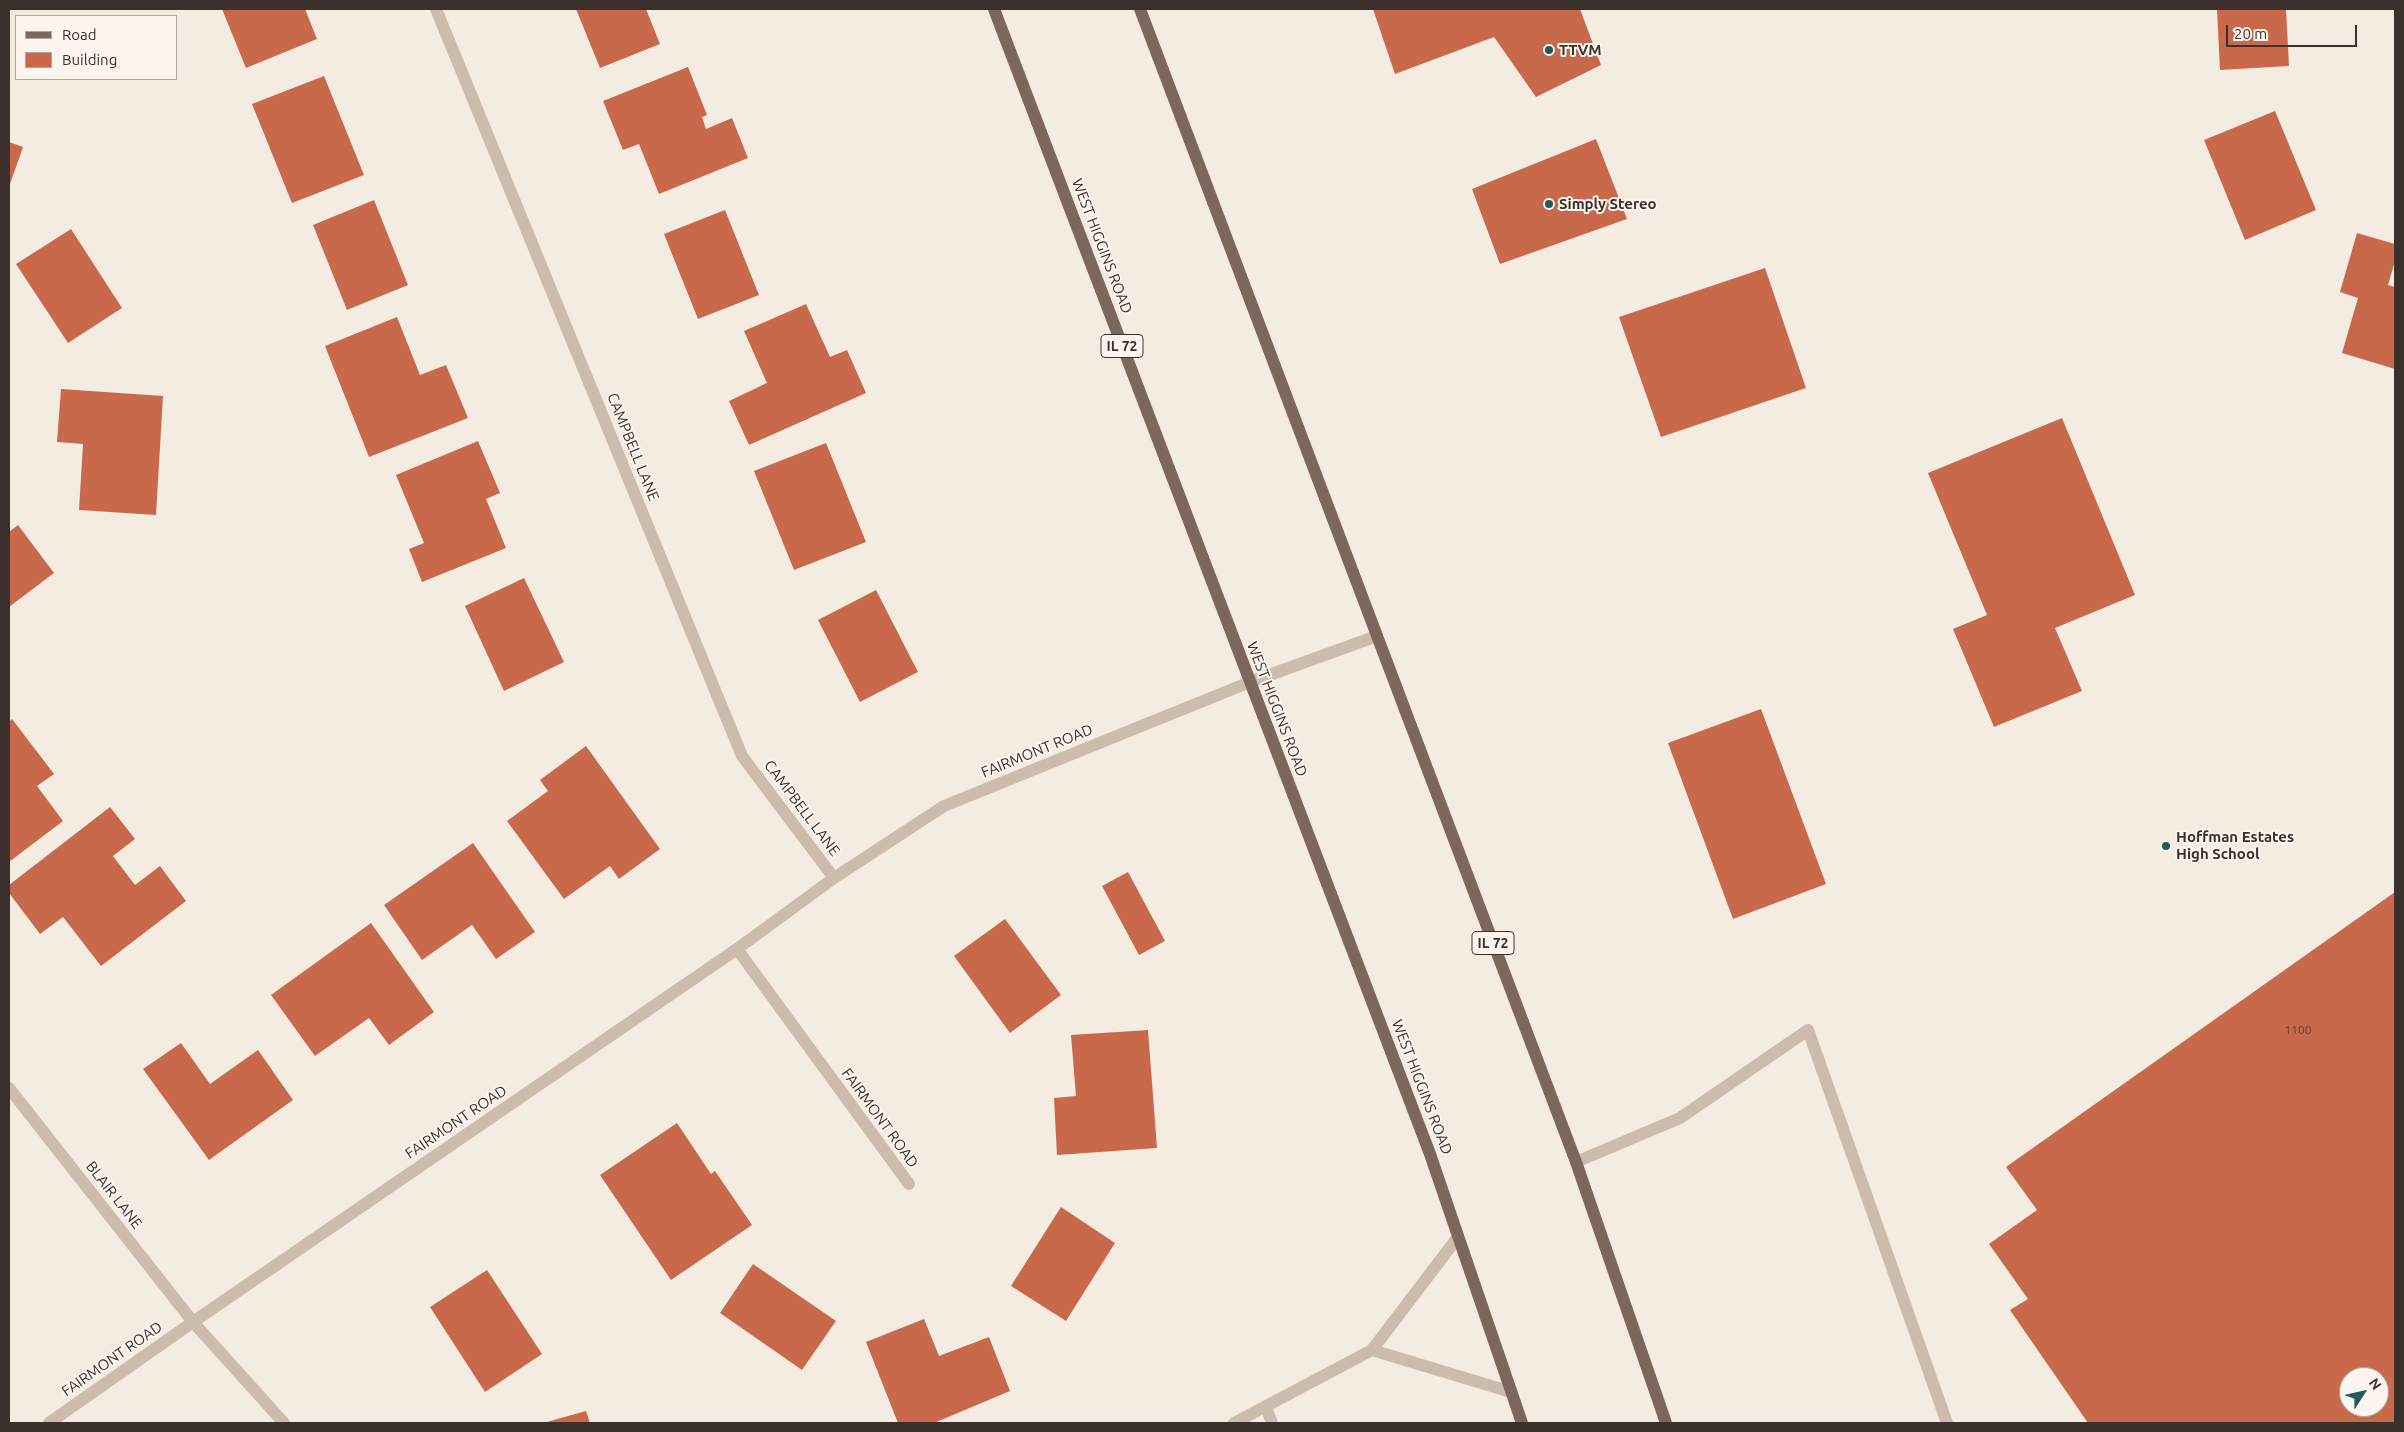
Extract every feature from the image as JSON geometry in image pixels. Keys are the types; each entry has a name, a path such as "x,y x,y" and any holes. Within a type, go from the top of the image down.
{"main road":[{"name":"WEST HIGGINS ROAD","path":"994,9 1430,1154 1522,1423"},
{"name":"IL 72","path":"1140,9 1576,1162 1666,1423"}],"street":[{"name":"CAMPBELL LANE","path":"436,9 742,756 834,878"},
{"name":"FAIRMONT ROAD","path":"49,1423 737,949 834,878 944,806 1250,682 1377,636"},
{"name":"FAIRMONT ROAD","path":"737,949 909,1184"},
{"path":"1576,1162 1680,1118 1808,1030 1947,1423"},
{"name":"BLAIR LANE","path":"9,1088 193,1322"},
{"path":"1234,1423 1372,1350 1458,1237"},
{"path":"193,1322 284,1423"},
{"path":"1372,1350 1512,1392"},
{"path":"1266,1407 1272,1423"}],"building":[{"path":"222,9 305,9 317,39 246,68"},
{"path":"576,9 646,9 660,44 600,68"},
{"name":"TTVM","path":"1373,9 1580,9 1601,65 1536,97 1494,37 1395,74"},
{"path":"2217,9 2286,9 2289,66 2220,70"},
{"path":"688,67 707,115 702,117 706,129 732,118 748,158 659,194 639,144 623,150 603,101"},
{"path":"324,76 364,175 292,203 252,104"},
{"path":"2275,111 2316,210 2245,240 2204,140"},
{"name":"Simply Stereo","path":"1596,139 1627,219 1500,264 1472,189"},
{"path":"9,142 23,147 9,187"},
{"path":"374,200 408,285 347,310 313,225"},
{"path":"725,210 759,295 698,319 664,234"},
{"path":"71,229 122,308 68,343 16,264"},
{"path":"2357,233 2395,244 2395,261 2388,285 2395,287 2395,369 2342,353 2358,298 2340,292"},
{"path":"1765,268 1806,388 1661,437 1619,317"},
{"path":"806,304 830,357 847,350 866,393 749,445 729,401 767,383 744,331"},
{"path":"397,317 420,375 446,365 468,418 369,457 325,346"},
{"path":"61,389 163,396 156,515 79,510 83,444 57,442"},
{"path":"2062,418 2135,595 2055,628 2082,691 1994,727 1953,629 1987,615 1928,473"},
{"path":"478,441 500,493 486,499 506,548 422,582 409,549 424,543 396,475"},
{"path":"826,443 866,542 794,570 754,471"},
{"path":"18,525 54,573 9,607 9,532"},
{"path":"524,578 564,662 504,691 465,606"},
{"path":"876,590 918,672 860,702 818,620"},
{"path":"1761,709 1826,884 1733,919 1668,743"},
{"path":"12,719 54,774 37,786 63,821 9,862 9,722"},
{"path":"586,746 660,849 619,879 610,866 564,899 507,821 548,791 540,780"},
{"path":"110,807 135,839 113,856 135,885 160,866 186,901 101,966 63,917 40,934 9,893 9,885"},
{"path":"473,843 535,932 496,959 472,925 422,960 384,905"},
{"path":"1128,872 1165,941 1139,955 1102,886"},
{"path":"2395,892 2395,1423 2088,1423 2010,1310 2028,1299 1989,1244 2037,1210 2006,1167"},
{"path":"1005,919 1061,995 1010,1033 954,956"},
{"path":"371,923 434,1012 389,1045 369,1018 315,1056 271,995"},
{"path":"1148,1030 1157,1148 1057,1155 1054,1098 1076,1096 1071,1035"},
{"path":"181,1043 210,1084 258,1050 293,1100 209,1160 143,1069"},
{"path":"677,1123 711,1174 715,1171 752,1225 671,1280 600,1175"},
{"path":"1061,1207 1115,1243 1066,1321 1011,1286"},
{"path":"753,1264 836,1321 802,1370 720,1313"},
{"path":"487,1270 542,1354 485,1392 430,1307"},
{"path":"924,1319 939,1356 989,1337 1010,1391 934,1423 898,1423 866,1342"},
{"path":"586,1411 590,1423 543,1423"}],"place":[{"name":"TTVM","path":"1549,50"},
{"name":"Simply Stereo","path":"1549,204"},
{"name":"Hoffman Estates High School","path":"2166,846"}]}
